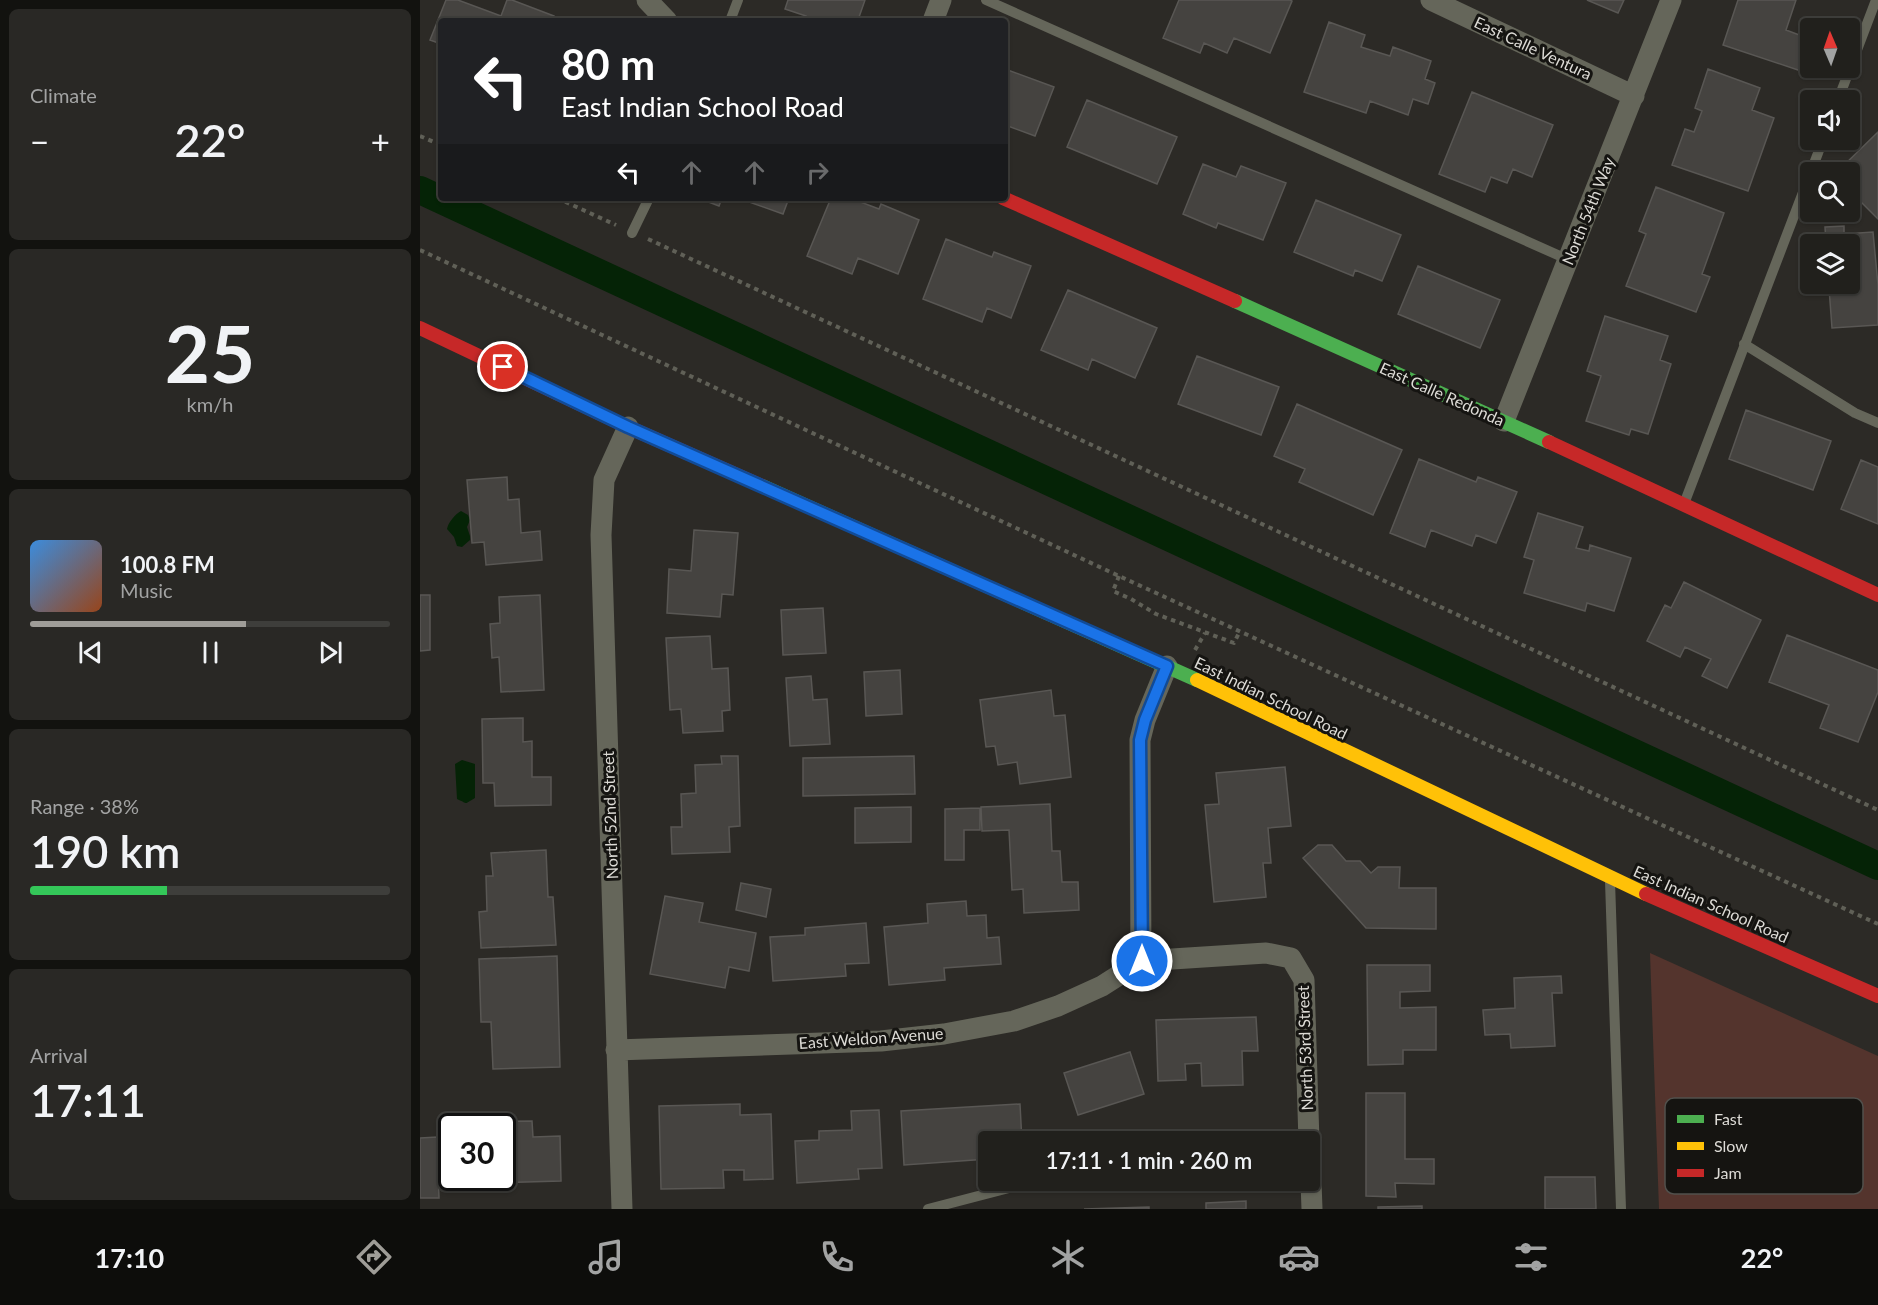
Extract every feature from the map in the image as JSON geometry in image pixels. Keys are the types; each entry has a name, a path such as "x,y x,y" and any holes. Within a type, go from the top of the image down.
{"main road":[{"name":"East Calle Redonda","path":"1008,200 1504,422 1878,595"},
{"name":"East Indian School Road","path":"420,328 628,427 1167,666 1610,878 1878,996"}],"street":[{"path":"647,0 664,18"},
{"path":"934,18 941,0"},
{"name":"East Calle Ventura","path":"1431,0 1634,96"},
{"name":"North 54th Way","path":"1504,422 1671,0"},
{"name":"North 52nd Street","path":"622,1209 601,535 604,480 628,427"},
{"path":"1142,961 1140,740 1145,720 1167,666"},
{"name":"East Weldon Avenue","path":"616,1050 880,1041 944,1034 1014,1021 1058,1006 1102,986 1142,961 1266,953 1291,958"},
{"name":"North 53rd Street","path":"1291,958 1304,980 1305,1131"},
{"name":"North 53rd Street","path":"1310,1191 1312,1209"}],"lane":[{"path":"731,18 738,0"},
{"path":"986,0 1569,260"},
{"path":"1842,90 1876,5"},
{"path":"1683,505 1819,150"},
{"path":"632,232 648,201"},
{"path":"1744,344 1855,413 1878,423"},
{"path":"1610,878 1621,1209"},
{"path":"928,1209 998,1191"}],"path":[{"path":"420,135 438,144"},
{"path":"564,201 1878,810"},
{"path":"420,250 1119,576 1878,924"},
{"path":"1119,576 1113,591 1156,614 1234,643 1239,631"}],"shaded area":[{"path":"461,511 468,515 470,520 467,527 470,540 462,547 457,546 454,537 447,529 452,519"},
{"path":"462,760 475,764 475,798 466,803 457,799 455,764"},
{"path":"1650,953 1878,1056 1878,1209 1659,1209"}],"building":[{"path":"446,0 458,0 501,16 507,0 512,0 554,16 553,18 439,18"},
{"path":"788,0 865,0 859,18 805,18 806,16 785,9"},
{"path":"1179,0 1292,1 1270,53 1234,38 1227,53 1204,43 1200,53 1163,38"},
{"path":"1587,0 1624,0 1618,13"},
{"path":"1738,0 1796,0 1786,30 1800,35 1800,71 1723,45"},
{"path":"438,20 438,43 430,40"},
{"path":"1329,22 1365,35 1361,47 1390,56 1393,47 1431,61 1425,79 1435,83 1428,104 1413,99 1408,115 1370,101 1366,113 1304,92"},
{"path":"1708,69 1760,88 1752,110 1774,118 1748,191 1672,165 1685,129 1694,132 1702,111 1695,108"},
{"path":"1008,70 1054,87 1035,136 1008,126"},
{"path":"1472,92 1553,125 1532,177 1513,169 1507,183 1491,177 1485,192 1439,174"},
{"path":"1087,100 1177,137 1157,184 1067,147"},
{"path":"1878,132 1878,219 1860,201 1860,162 1847,162"},
{"path":"1203,164 1236,177 1241,166 1286,183 1263,240 1218,223 1216,228 1183,214"},
{"path":"1656,187 1724,213 1702,274 1710,277 1696,312 1626,286 1646,234 1639,231"},
{"path":"1316,200 1401,235 1382,281 1355,270 1353,276 1294,252"},
{"path":"706,201 721,201 719,206"},
{"path":"746,201 788,201 783,214"},
{"path":"830,201 858,201 879,209 881,204 919,220 898,274 858,258 852,274 807,256"},
{"path":"1844,226 1844,234 1825,234 1825,227"},
{"path":"1873,232 1878,285 1878,325 1832,328 1829,294 1860,294 1860,234 1844,234"},
{"path":"946,239 992,257 994,252 1031,266 1011,318 987,308 982,322 923,299"},
{"path":"1418,266 1500,300 1480,348 1398,314"},
{"path":"1068,290 1157,328 1135,378 1092,359 1088,370 1041,350"},
{"path":"1605,316 1668,336 1660,360 1671,364 1648,434 1631,429 1629,435 1586,421 1601,376 1587,371"},
{"path":"1197,356 1279,387 1261,435 1178,404"},
{"path":"1297,404 1402,450 1373,515 1299,482 1305,469 1274,456"},
{"path":"1746,410 1831,441 1813,490 1729,459"},
{"path":"1419,459 1476,482 1478,477 1517,492 1496,543 1476,535 1472,546 1431,530 1425,547 1390,533"},
{"path":"1861,460 1878,467 1878,524 1841,509"},
{"path":"507,477 508,500 519,499 521,533 540,531 542,560 486,565 484,542 472,543 467,480"},
{"path":"1538,513 1583,527 1576,548 1589,551 1590,545 1631,558 1614,611 1587,603 1585,611 1524,593 1534,560 1524,557"},
{"path":"694,530 738,533 733,595 722,594 720,617 667,613 669,569 691,571"},
{"path":"1684,582 1761,620 1727,688 1702,676 1711,659 1685,647 1680,657 1647,641 1665,605 1671,608"},
{"path":"420,595 430,595 430,650 420,651"},
{"path":"540,595 544,690 501,692 499,657 492,658 490,624 500,623 499,597"},
{"path":"823,608 826,653 783,655 781,610"},
{"path":"1787,635 1878,670 1878,692 1858,742 1820,728 1829,705 1769,682"},
{"path":"710,636 712,669 728,668 730,710 722,711 723,731 683,733 681,709 670,710 666,638"},
{"path":"900,670 902,714 866,716 864,672"},
{"path":"811,676 813,700 827,699 830,744 790,746 786,678"},
{"path":"1051,690 1054,716 1065,715 1071,777 1020,784 1017,762 998,765 995,746 986,747 980,700"},
{"path":"523,718 523,742 532,741 532,777 551,777 551,805 495,806 494,783 483,783 482,719"},
{"path":"721,756 738,756 740,826 729,827 730,852 672,854 671,827 682,827 681,794 696,793 695,765 722,764"},
{"path":"914,756 915,794 803,796 803,758"},
{"path":"1285,767 1291,826 1268,828 1271,863 1263,863 1266,897 1214,902 1205,805 1219,804 1216,773"},
{"path":"1050,804 1052,851 1060,851 1062,882 1078,882 1079,910 1024,913 1023,889 1012,890 1009,830 982,831 981,807"},
{"path":"911,807 911,842 855,843 855,808"},
{"path":"980,808 980,830 964,830 964,860 945,860 945,809"},
{"path":"1318,845 1332,845 1346,861 1360,861 1371,873 1378,867 1400,867 1399,888 1436,888 1436,929 1366,928 1303,858"},
{"path":"546,850 548,897 553,897 556,945 481,948 479,912 487,911 486,876 493,876 491,853"},
{"path":"741,883 771,889 766,917 736,910"},
{"path":"665,896 703,903 699,922 756,933 749,971 729,967 725,988 650,974"},
{"path":"966,901 967,916 986,915 987,938 999,937 1001,964 944,968 945,980 889,985 884,927 928,923 927,904"},
{"path":"866,923 869,963 845,964 846,976 773,981 770,937 805,935 805,928"},
{"path":"557,956 560,1067 493,1069 491,1022 481,1022 479,959"},
{"path":"1367,965 1430,965 1430,991 1400,992 1400,1008 1436,1007 1436,1050 1403,1050 1403,1064 1368,1065"},
{"path":"1561,976 1562,993 1552,993 1555,1046 1511,1048 1510,1034 1485,1035 1483,1010 1515,1008 1514,978"},
{"path":"1256,1017 1258,1051 1242,1051 1243,1085 1202,1086 1201,1063 1185,1064 1186,1080 1158,1081 1156,1020"},
{"path":"1130,1052 1144,1094 1078,1115 1064,1073"},
{"path":"1366,1093 1405,1093 1405,1159 1434,1159 1434,1184 1395,1183 1396,1197 1366,1196"},
{"path":"740,1104 740,1115 771,1114 773,1179 744,1180 744,1170 723,1170 724,1188 661,1189 659,1106"},
{"path":"1020,1104 1021,1131 978,1131 978,1160 904,1165 901,1111"},
{"path":"879,1110 882,1168 858,1169 859,1179 797,1183 795,1141 819,1140 819,1131 852,1130 851,1111"},
{"path":"516,1121 532,1121 533,1137 560,1136 561,1181 516,1182"},
{"path":"437,1137 439,1198 420,1198 420,1138"},
{"path":"1545,1177 1595,1177 1596,1209 1545,1209"},
{"path":"1246,1201 1246,1209 1206,1209 1206,1203"},
{"path":"1422,1206 1422,1209 1378,1209 1378,1207"},
{"path":"1149,1207 1149,1209 1084,1209"}],"waterway":[{"path":"420,190 438,198"},
{"path":"444,201 1878,866"}],"traffic: fast":[{"path":"1235,301 1549,442"},
{"path":"762,486 1197,680"}],"traffic: slow":[{"path":"1197,680 1646,894"}],"traffic: jam":[{"path":"1008,200 1235,301"},
{"path":"420,328 628,427 762,486"},
{"path":"1549,442 1878,595"},
{"path":"1646,894 1878,996"}],"route":[{"path":"503,367 628,427 1167,666 1145,720 1140,740 1142,961"}]}
